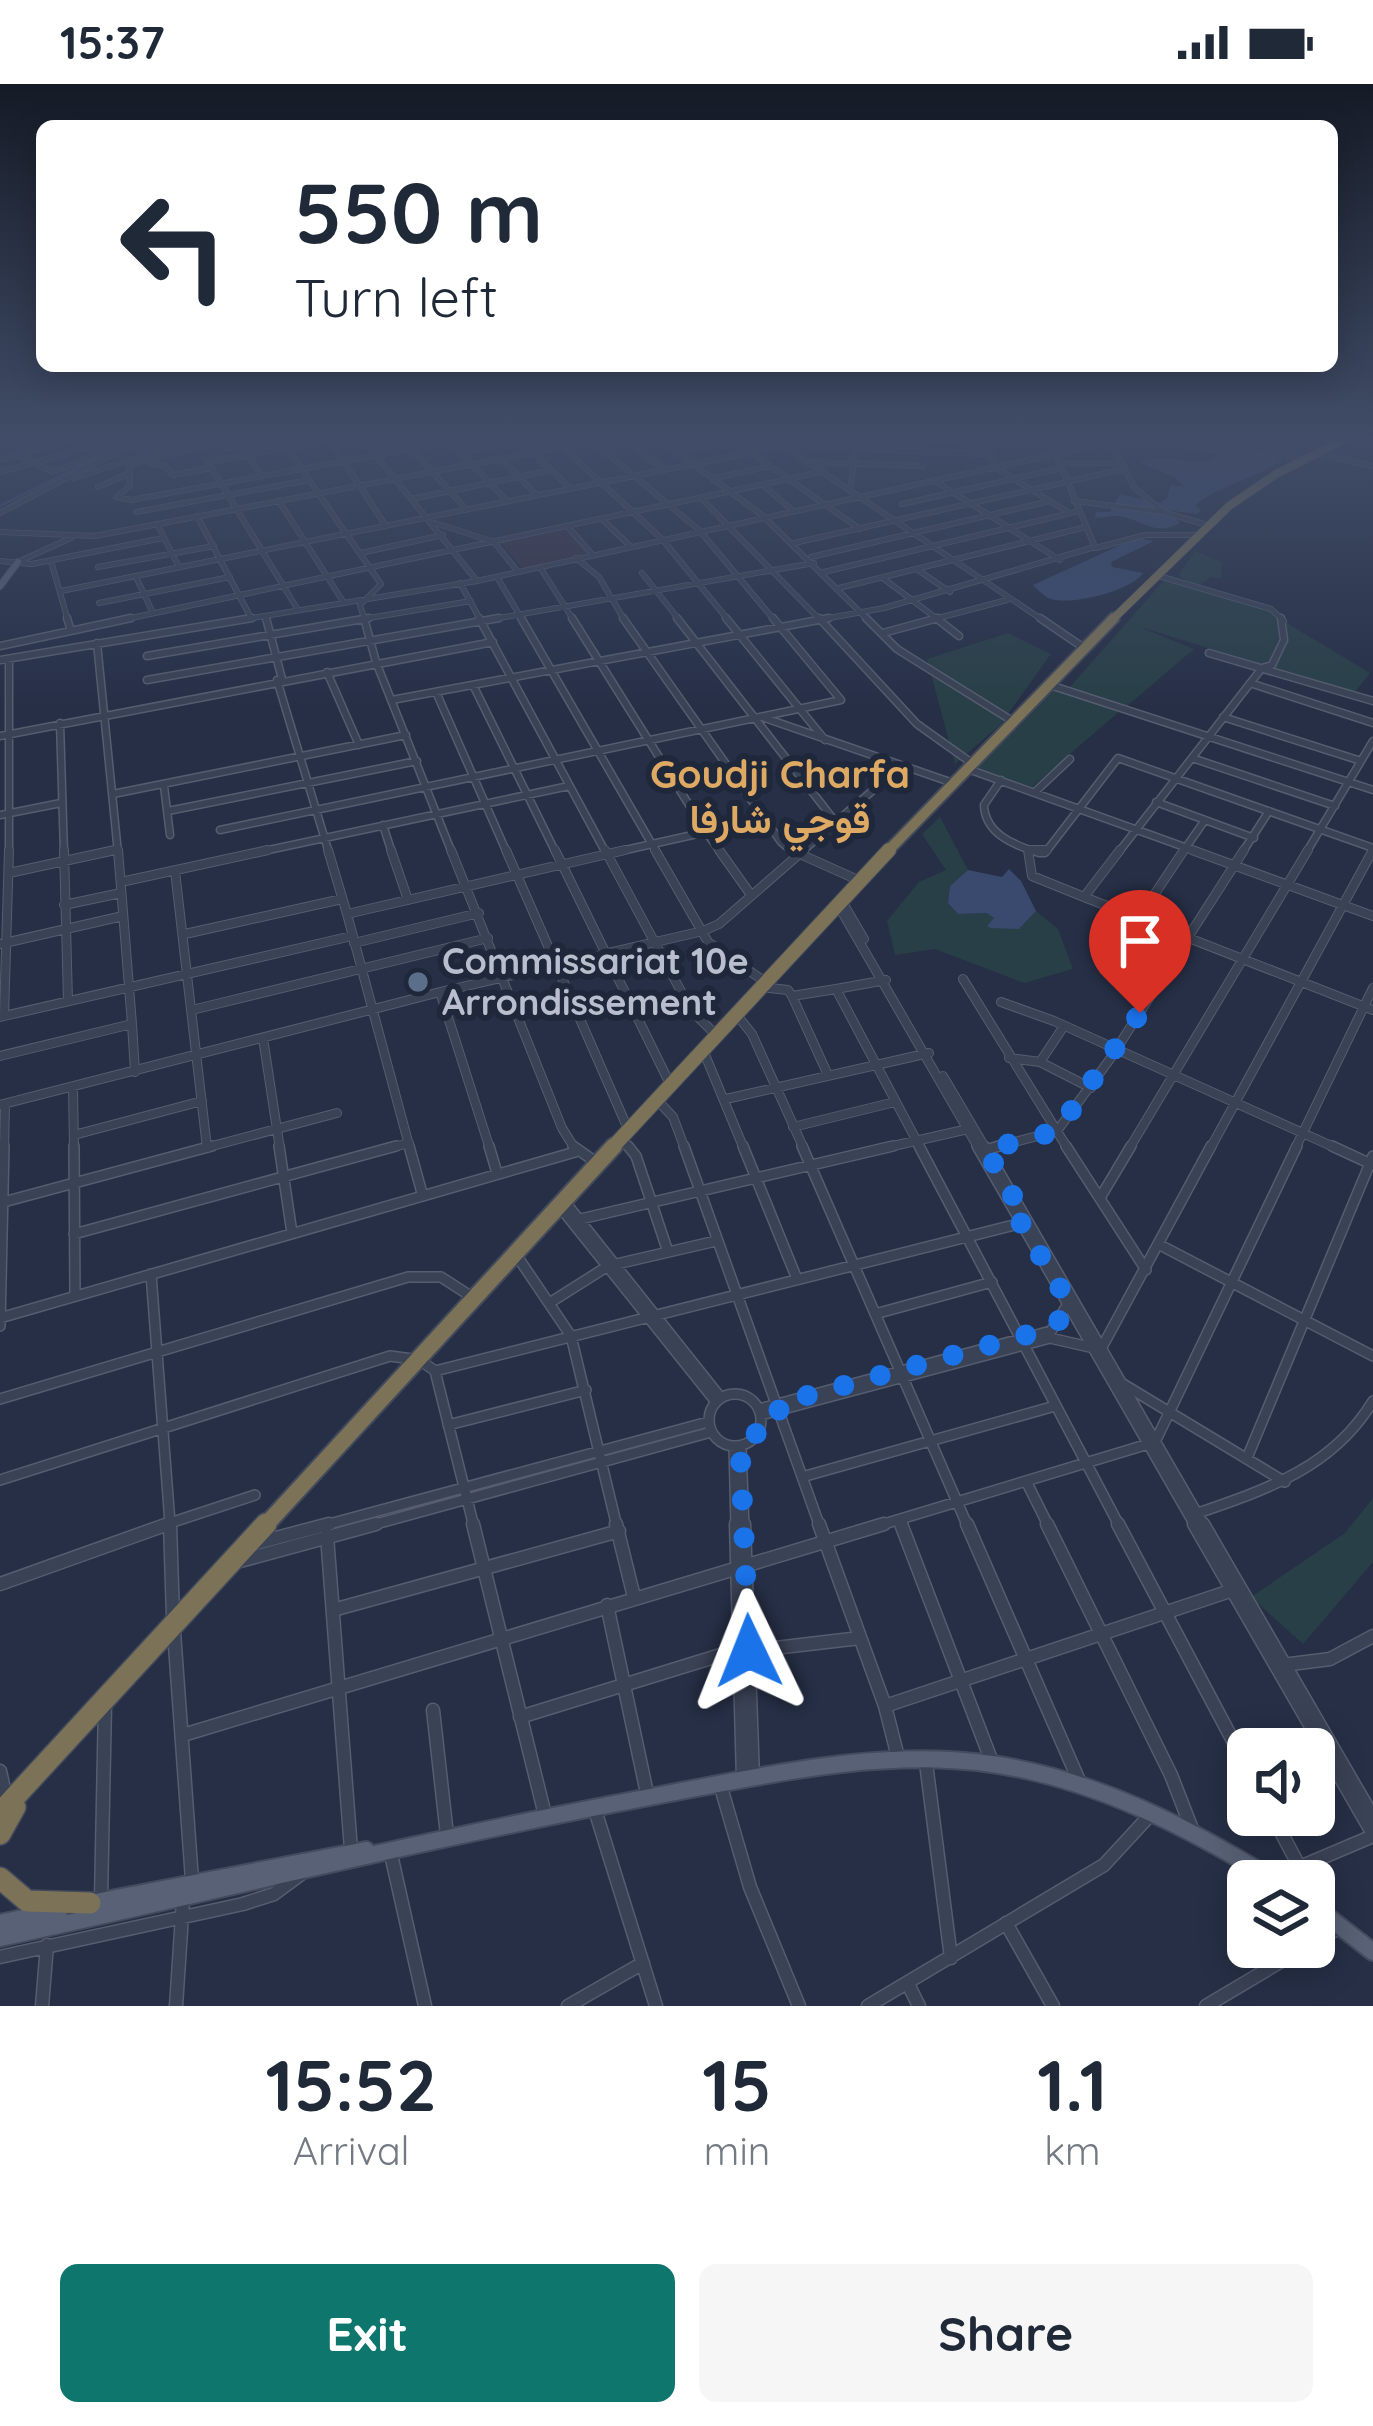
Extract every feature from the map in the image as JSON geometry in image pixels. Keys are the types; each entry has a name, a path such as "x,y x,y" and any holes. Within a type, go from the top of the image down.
{"highway":[{"path":"4,1809 839,902 1206,528"},
{"path":"0,1834 32,1780"},
{"path":"0,1878 11,1896 29,1903 95,1902"}],"main road":[{"path":"2,581 18,562"},
{"path":"0,1938 182,1909 447,1835 748,1779 898,1757 993,1764 1080,1784 1193,1830 1242,1860"},
{"path":"0,1923 192,1881 385,1849"},
{"path":"1335,1921 1373,1952"}],"street":[{"path":"18,562 38,549 76,536 132,528"},
{"path":"159,528 179,567"},
{"path":"203,528 251,618"},
{"path":"249,528 298,610"},
{"path":"296,528 344,603"},
{"path":"342,528 381,588 361,601"},
{"path":"61,591 378,528"},
{"path":"436,528 477,580"},
{"path":"453,528 494,542 518,572"},
{"path":"0,646 565,528"},
{"path":"569,528 592,554"},
{"path":"611,528 630,546"},
{"path":"650,528 825,740"},
{"path":"220,830 841,697 696,528"},
{"path":"479,913 2,1016 11,734 4,660 460,584 715,528"},
{"path":"734,528 934,740 970,767 1373,916"},
{"path":"776,528 898,649 1014,722"},
{"path":"793,543 870,528"},
{"path":"904,528 1084,648"},
{"path":"147,680 772,570 939,528"},
{"path":"824,572 1006,528"},
{"path":"1010,528 1061,560"},
{"path":"839,588 1083,528"},
{"path":"1086,528 1096,548"},
{"path":"1198,528 1203,530"},
{"path":"392,700 914,602 1145,535 1203,530"},
{"path":"0,532 76,536"},
{"path":"361,553 443,535"},
{"path":"0,561 51,561 163,538"},
{"path":"98,567 214,547"},
{"path":"576,558 598,577 763,818 796,855 859,881"},
{"path":"51,561 71,631"},
{"path":"539,567 706,832 752,896"},
{"path":"918,570 951,593"},
{"path":"642,573 834,820"},
{"path":"135,576 153,613"},
{"path":"1084,897 1262,668 1273,663 1284,640 1282,618 1229,593 1159,576"},
{"path":"99,603 230,577"},
{"path":"497,577 703,931 721,956 763,984 788,990 828,1075"},
{"path":"884,578 959,636"},
{"path":"460,584 691,1010 716,1035"},
{"path":"881,634 1009,600"},
{"path":"361,601 376,662 575,1152 598,1164"},
{"path":"147,656 471,601"},
{"path":"266,616 422,1193"},
{"path":"0,736 494,642"},
{"path":"97,643 107,715 135,1072"},
{"path":"1209,653 1373,701"},
{"path":"327,672 358,745"},
{"path":"1250,683 1373,723"},
{"path":"473,685 671,1085"},
{"path":"1050,685 1373,790"},
{"path":"436,692 557,964 636,1156 668,1252"},
{"path":"757,717 953,783"},
{"path":"1223,717 1360,761"},
{"path":"60,723 68,1000"},
{"path":"113,794 406,735"},
{"path":"1100,1198 1373,741"},
{"path":"1001,780 985,803 984,817 996,831 1028,850 1046,853 1118,758 1373,849 1160,1246 1097,1350"},
{"path":"1192,758 1335,806"},
{"path":"1035,792 1070,759"},
{"path":"168,811 417,761"},
{"path":"575,1152 422,1193 0,1321 2,1104 440,992 703,931 752,896 900,766"},
{"path":"164,785 170,835"},
{"path":"121,883 569,786"},
{"path":"1156,802 1254,838"},
{"path":"0,815 61,803"},
{"path":"986,1150 1057,1131 1189,939 1269,811"},
{"path":"347,914 763,818"},
{"path":"1104,970 1205,820"},
{"path":"383,825 408,900"},
{"path":"9,872 117,850"},
{"path":"1028,850 1032,876 1369,1008"},
{"path":"175,871 207,1148"},
{"path":"64,904 122,893"},
{"path":"185,934 342,898"},
{"path":"839,902 1097,1350 1122,1383 1152,1443"},
{"path":"3,943 123,916"},
{"path":"192,1010 488,938"},
{"path":"963,979 1008,1058 1146,1270"},
{"path":"792,996 885,980"},
{"path":"183,1736 742,1563 1152,1443 1171,1413 1302,1133 1369,1008 1373,988"},
{"path":"836,989 1227,1729"},
{"path":"440,992 497,1173"},
{"path":"1001,1002 1064,1025 1372,1162 1247,1458"},
{"path":"735,1014 752,1034 1080,1784"},
{"path":"0,1056 132,1024"},
{"path":"1040,1063 1064,1025"},
{"path":"263,1038 292,1233"},
{"path":"703,1050 797,1279"},
{"path":"726,1099 928,1053"},
{"path":"1008,1058 1040,1063 1090,1088"},
{"path":"73,1087 75,1296"},
{"path":"657,1100 673,1117 885,1706 898,1757"},
{"path":"74,1135 202,1101"},
{"path":"793,1126 895,1102"},
{"path":"1,1203 337,1113"},
{"path":"575,1219 970,1129"},
{"path":"970,1129 1237,1589 1373,1835 1328,1860"},
{"path":"74,1234 409,1143"},
{"path":"562,1203 718,1400"},
{"path":"435,1371 1025,1223"},
{"path":"550,1302 611,1266 716,1240"},
{"path":"1160,1246 1373,1356"},
{"path":"515,1254 572,1336 634,1597"},
{"path":"151,1274 192,1881"},
{"path":"0,1400 332,1296 409,1277 441,1277 475,1299"},
{"path":"875,1314 992,1282"},
{"path":"760,1412 1023,1341 1051,1330 1069,1303"},
{"path":"1023,1341 1060,1337 1097,1350"},
{"path":"0,1480 390,1356 420,1360 435,1371 546,1816"},
{"path":"1122,1383 1285,1482"},
{"path":"447,1426 586,1390"},
{"path":"718,1400 746,1397 760,1412"},
{"path":"710,1427 718,1400"},
{"path":"1194,1514 1285,1482 1329,1455 1360,1424 1373,1401"},
{"path":"802,1477 1055,1406"},
{"path":"737,1446 755,1438 760,1412"},
{"path":"233,1563 327,1530 710,1427"},
{"path":"710,1427 737,1446"},
{"path":"737,1446 748,1779"},
{"path":"1026,1481 1193,1830"},
{"path":"0,1584 255,1495"},
{"path":"900,1520 993,1764"},
{"path":"250,1544 327,1530"},
{"path":"327,1530 351,1852"},
{"path":"333,1610 619,1531"},
{"path":"885,1706 1237,1589"},
{"path":"607,1605 648,1799"},
{"path":"1280,1665 1324,1661 1373,1636"},
{"path":"520,1717 744,1651 860,1638"},
{"path":"1280,1665 1373,1817"},
{"path":"95,1902 105,1703"},
{"path":"434,1710 447,1835"},
{"path":"925,1758 951,1958"},
{"path":"0,1772 4,1809"},
{"path":"720,1784 750,1887 799,2006"},
{"path":"595,1808 656,2006"},
{"path":"868,2006 1104,1864 1153,1812"},
{"path":"385,1849 425,2006"},
{"path":"0,1957 182,1909 176,2006"},
{"path":"1006,1923 1053,2006"},
{"path":"1335,1930 1341,1927"},
{"path":"42,2006 47,1945"},
{"path":"568,2006 643,1963"},
{"path":"1206,2006 1270,1968"},
{"path":"908,1984 919,2006"}],"shaded area":[{"path":"571,528 589,553 522,568 501,542"},
{"path":"1195,551 1222,562 1221,578 1211,577 1200,585 1268,605 1290,625 1370,673 1354,693 1140,627 1194,649 1126,707 1068,689 1168,576 1187,581 1178,576"},
{"path":"1008,633 1051,654 1000,725 955,764 927,659"},
{"path":"1051,688 1121,710 1032,787 976,767"},
{"path":"940,817 968,870 950,886 948,903 958,914 987,913 1019,929 1036,911 1058,929 1073,969 1024,983 935,949 895,955 887,921 919,882 946,870 922,834"},
{"path":"1373,1498 1373,1562 1303,1644 1251,1597 1345,1533"}],"water":[{"path":"1136,538 1154,541 1111,562 1112,567 1143,573 1126,586 1099,596 1058,600 1033,585"},
{"path":"1009,869 1021,881 1036,911 1019,929 991,928 987,926 994,918 987,913 958,914 948,903 950,886 968,870 1002,877"}],"place":[{"name":"Commissariat 10e Arrondissement","path":"418,982"}],"district":[{"name":"Goudji Charfa قوجي شارفا","path":"780,796"}],"route":[{"path":"749,1651 740,1446 755,1438 761,1415 779,1410 777,1404 1055,1327 1069,1303 1021,1223 1028,1222 986,1150 1057,1131 1140,1013"}]}
